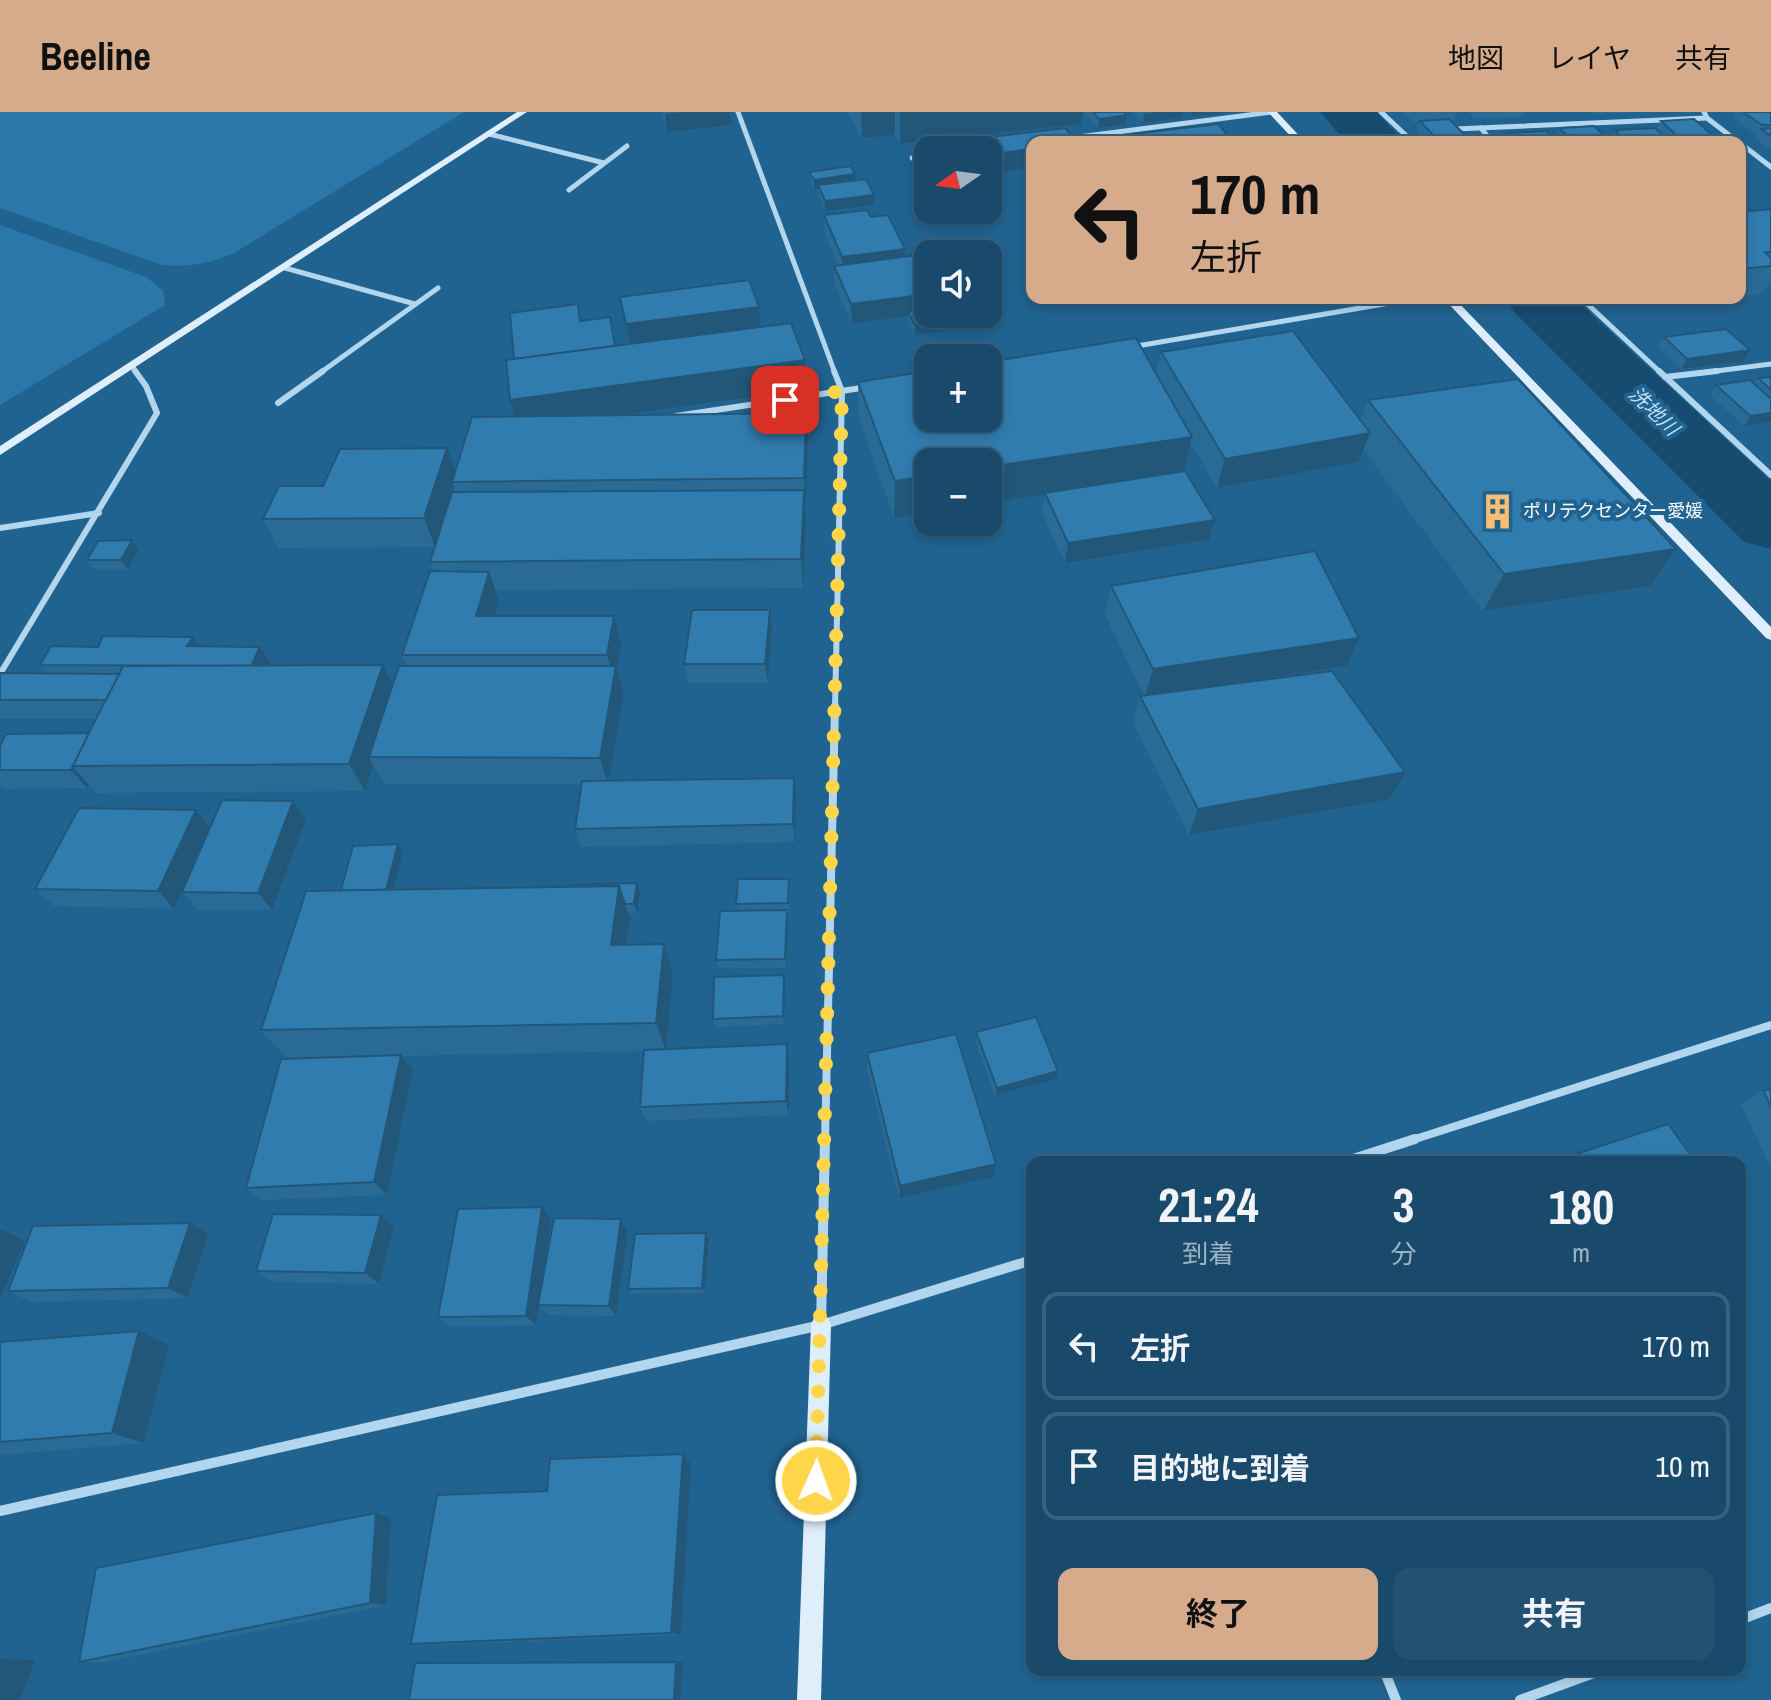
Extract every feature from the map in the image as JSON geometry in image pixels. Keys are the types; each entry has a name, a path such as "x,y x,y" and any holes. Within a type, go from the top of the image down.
{"street":[{"path":"0,451 523,112"},
{"path":"738,112 842,391 821,1325 809,1700"},
{"path":"1085,136 1272,112 1295,136"},
{"path":"1381,112 1407,136"},
{"path":"1455,129 1706,115 1731,136"},
{"path":"1481,128 1487,136"},
{"path":"489,134 604,163"},
{"path":"569,190 627,146"},
{"path":"1746,148 1771,167"},
{"path":"285,268 415,304"},
{"path":"278,403 438,288"},
{"path":"1126,348 1384,304"},
{"path":"1454,304 1771,635"},
{"path":"1587,304 1771,475"},
{"path":"1665,377 1771,364"},
{"path":"0,674 157,413 146,386 132,366"},
{"path":"661,418 871,387"},
{"path":"0,528 99,513"},
{"path":"1363,1156 1771,1025"},
{"path":"0,1511 821,1325 1026,1262"},
{"path":"1746,1618 1771,1608"},
{"path":"1386,1676 1396,1700"},
{"path":"1520,1700 1586,1676"}],"shaded area":[{"path":"0,112 464,112 234,253 208,262 182,266 162,265 0,208"},
{"path":"0,225 146,277 163,291 165,305 0,405"}],"building":[{"path":"1093,112 1124,112 1127,115 1099,119"},
{"path":"1743,112 1771,112 1771,125 1762,125"},
{"path":"1449,119 1466,136 1434,136 1420,121"},
{"path":"1694,119 1713,136 1677,136 1661,121"},
{"path":"1218,124 1228,136 1124,136"},
{"path":"1594,126 1605,136 1568,136 1559,128"},
{"path":"1065,128 1072,136 1026,136 1026,150 1002,153 1002,136 999,136"},
{"path":"1655,128 1664,136 1621,136 1615,130"},
{"path":"1547,131 1552,136 1512,136 1509,133"},
{"path":"851,166 855,174 814,180 809,172"},
{"path":"866,179 874,195 825,201 818,185"},
{"path":"1771,209 1771,252 1765,252 1771,258 1771,266 1746,268 1746,211"},
{"path":"867,210 871,217 888,215 905,249 842,257 824,215"},
{"path":"914,255 914,296 851,304 834,266"},
{"path":"749,280 759,307 626,324 620,297"},
{"path":"578,304 580,321 610,317 615,346 514,359 510,313"},
{"path":"791,323 805,360 510,400 506,360"},
{"path":"1726,329 1750,350 1687,359 1664,337"},
{"path":"1293,331 1370,433 1225,459 1161,352"},
{"path":"1136,338 1192,437 1002,465 1002,448 914,448 914,478 895,481 858,382 914,373 914,432 1002,432 1002,360"},
{"path":"1771,377 1771,390 1758,378"},
{"path":"1518,379 1676,549 1504,574 1368,400"},
{"path":"1750,380 1771,399 1771,413 1750,416 1716,385"},
{"path":"806,413 804,478 452,482 472,417"},
{"path":"447,448 424,518 263,519 279,486 323,486 340,449"},
{"path":"1185,471 1215,520 1068,543 1045,493"},
{"path":"804,490 801,559 430,562 452,492"},
{"path":"132,540 121,560 87,560 98,541"},
{"path":"1315,551 1359,638 1153,669 1111,586"},
{"path":"430,571 489,572 476,616 614,616 607,655 402,655"},
{"path":"692,610 770,610 765,664 684,664"},
{"path":"103,636 193,637 187,646 260,647 251,666 40,665 51,646 98,647"},
{"path":"383,665 349,764 72,766 123,666"},
{"path":"399,666 616,666 600,758 369,757"},
{"path":"1332,671 1405,772 1198,809 1140,696"},
{"path":"0,673 119,674 106,700 0,700"},
{"path":"89,733 71,770 0,770 0,746 6,734"},
{"path":"794,778 793,824 575,829 582,781"},
{"path":"222,800 293,801 258,893 182,892"},
{"path":"79,808 196,810 158,891 35,889"},
{"path":"398,844 386,890 341,890 353,846"},
{"path":"738,879 789,879 788,903 736,904"},
{"path":"637,883 634,904 625,904 619,886 571,887 572,885"},
{"path":"619,886 611,945 664,944 656,1023 261,1030 306,891"},
{"path":"787,910 785,959 716,960 720,911"},
{"path":"784,975 783,1016 713,1019 714,977"},
{"path":"1036,1017 1058,1071 997,1088 976,1032"},
{"path":"956,1034 996,1164 900,1186 867,1053"},
{"path":"787,1044 786,1101 640,1107 644,1050"},
{"path":"401,1055 374,1182 246,1188 281,1059"},
{"path":"1763,1090 1771,1090 1771,1107"},
{"path":"1668,1124 1692,1156 1570,1156"},
{"path":"542,1207 526,1316 438,1317 458,1209"},
{"path":"273,1214 381,1215 365,1273 256,1271"},
{"path":"554,1218 621,1219 609,1306 538,1305"},
{"path":"190,1223 168,1288 8,1291 33,1226"},
{"path":"706,1233 702,1288 628,1289 635,1234"},
{"path":"139,1331 112,1433 0,1442 0,1342"},
{"path":"683,1454 671,1633 411,1644 437,1495 547,1491 550,1459"},
{"path":"376,1513 370,1603 79,1662 96,1568"},
{"path":"676,1662 674,1700 409,1700 415,1663"}],"waterway":[{"name":"洗地川","path":"1346,112 1371,136"},
{"name":"洗地川","path":"1543,304 1771,524"}],"place":[{"name":"ポリテクセンター愛媛","path":"1497,511"}],"route":[{"path":"785,400 842,391 816,1481"}]}
